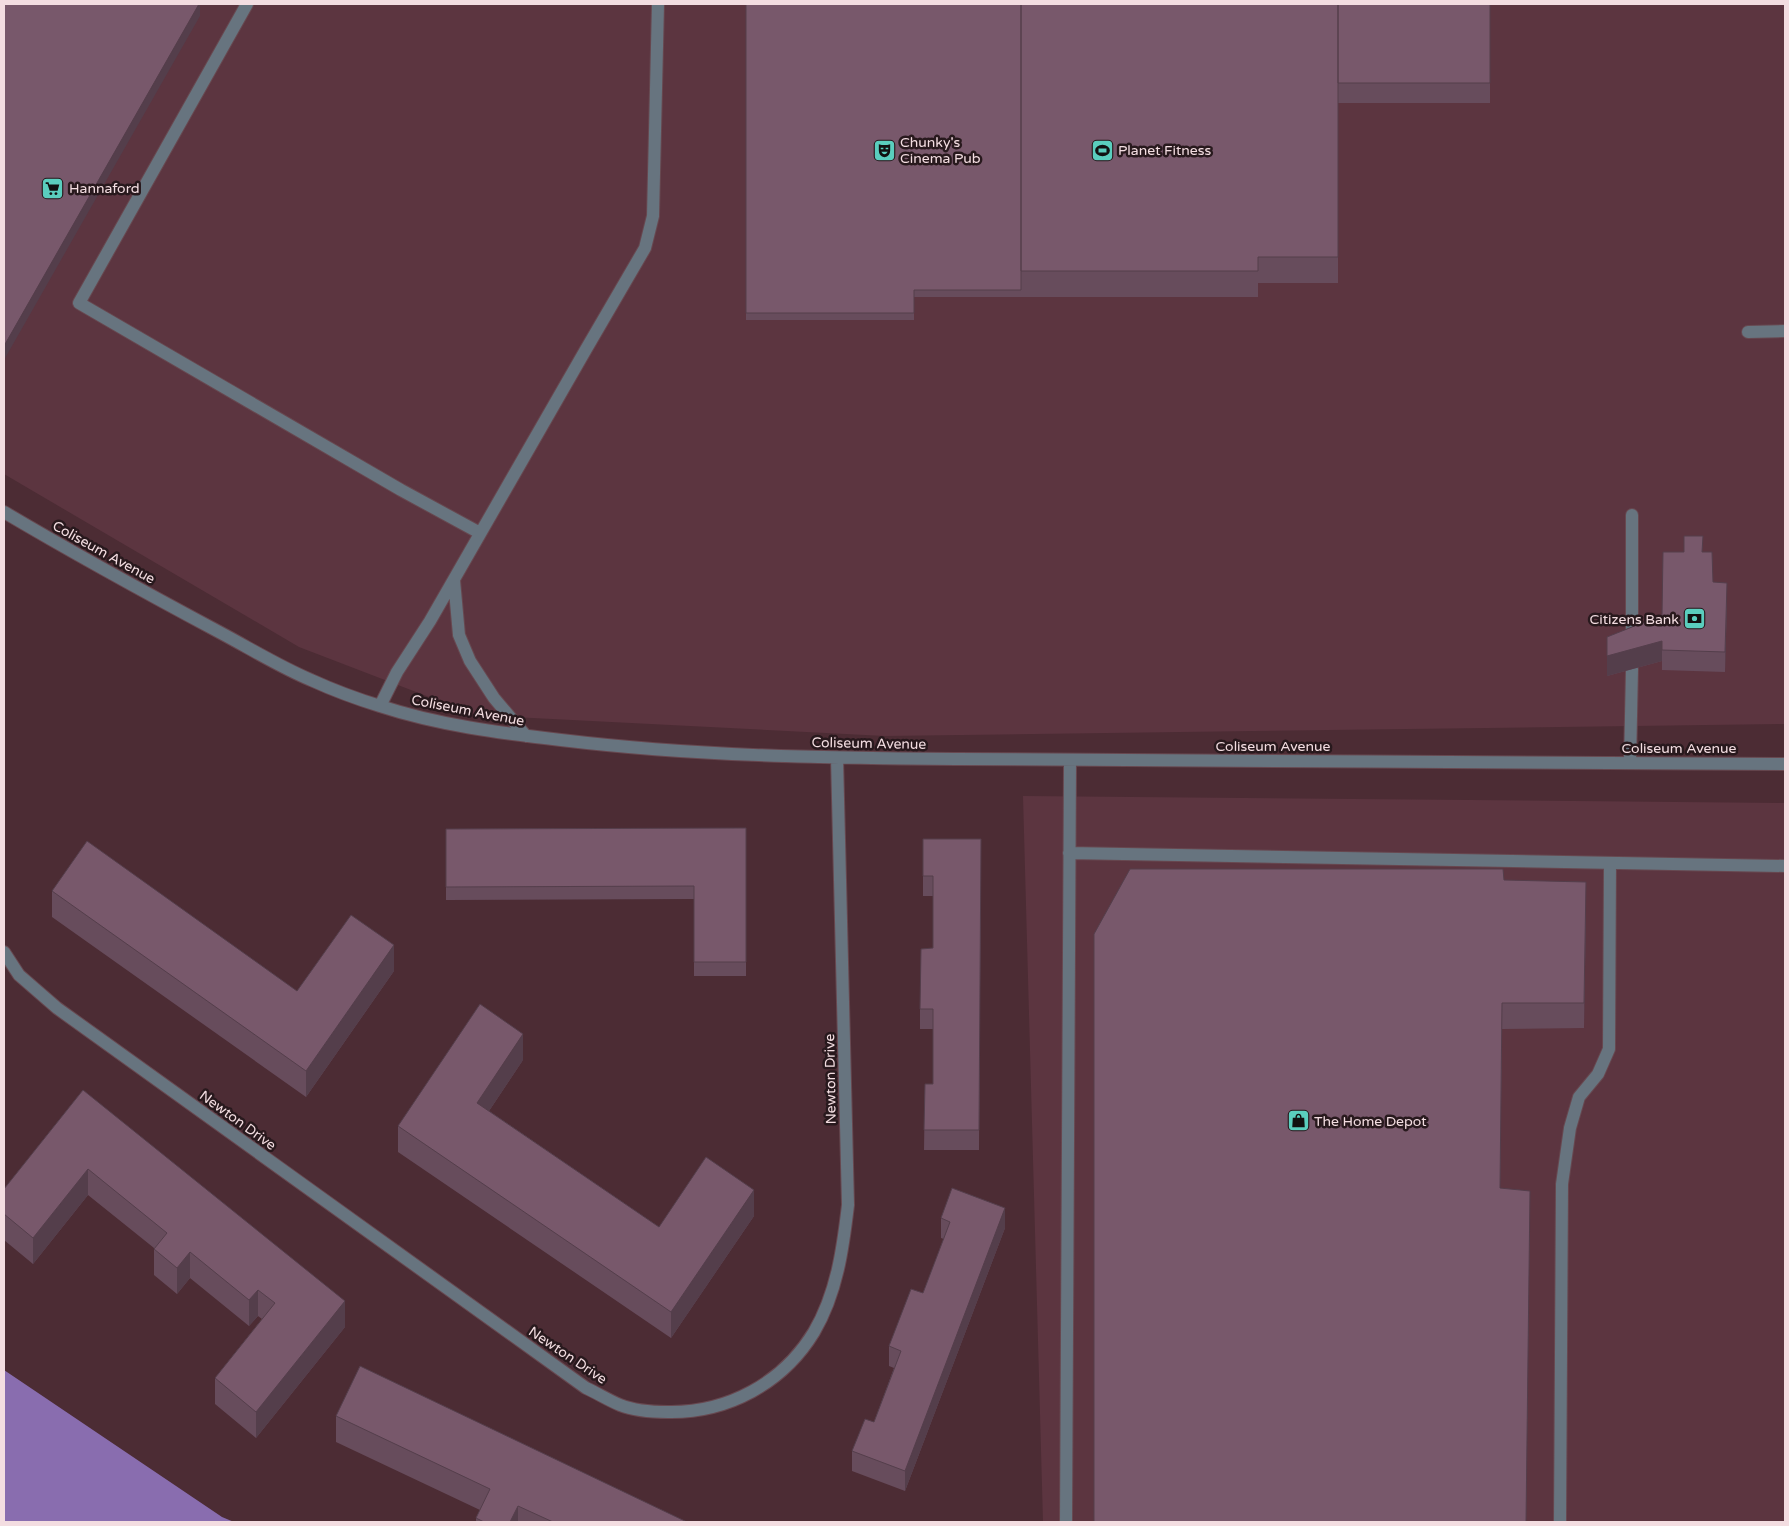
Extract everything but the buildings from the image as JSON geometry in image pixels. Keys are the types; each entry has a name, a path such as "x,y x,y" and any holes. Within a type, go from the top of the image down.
{"street":[{"path":"248,4 79,303 401,490 480,533"},
{"path":"380,706 397,672 454,580 584,350 646,248 653,216 658,4"},
{"path":"1748,332 1785,332"},
{"name":"Coliseum Avenue","path":"4,512 190,616 310,680 380,706 421,718 526,736 694,753 837,758 1070,761 1376,760 1785,764"},
{"path":"1632,515 1632,647"},
{"path":"454,580 459,636 470,661 494,698 526,736"},
{"path":"1630,763 1632,669"},
{"name":"Newton Drive","path":"4,952 19,975 57,1008 586,1388 620,1405 651,1412 685,1412 715,1408 739,1399 762,1387 790,1364 814,1332 832,1292 843,1250 848,1205 837,758"},
{"path":"1066,1522 1070,761"},
{"path":"1069,853 1785,866"},
{"path":"1560,1522 1562,1184 1570,1128 1579,1097 1598,1074 1609,1049 1610,862"}],"shaded area":[{"path":"4,4 1785,4 1785,724 885,736 476,715 299,647 4,474"},
{"path":"1023,796 1785,803 1785,1522 1043,1522"},
{"path":"4,1370 222,1517 234,1522 4,1522"}],"place":[{"name":"Chunky's Cinema Pub","path":"884,150"},
{"name":"Planet Fitness","path":"1102,150"},
{"name":"Hannaford","path":"53,188"},
{"name":"Citizens Bank","path":"1695,619"},
{"name":"The Home Depot","path":"1298,1121"}]}
